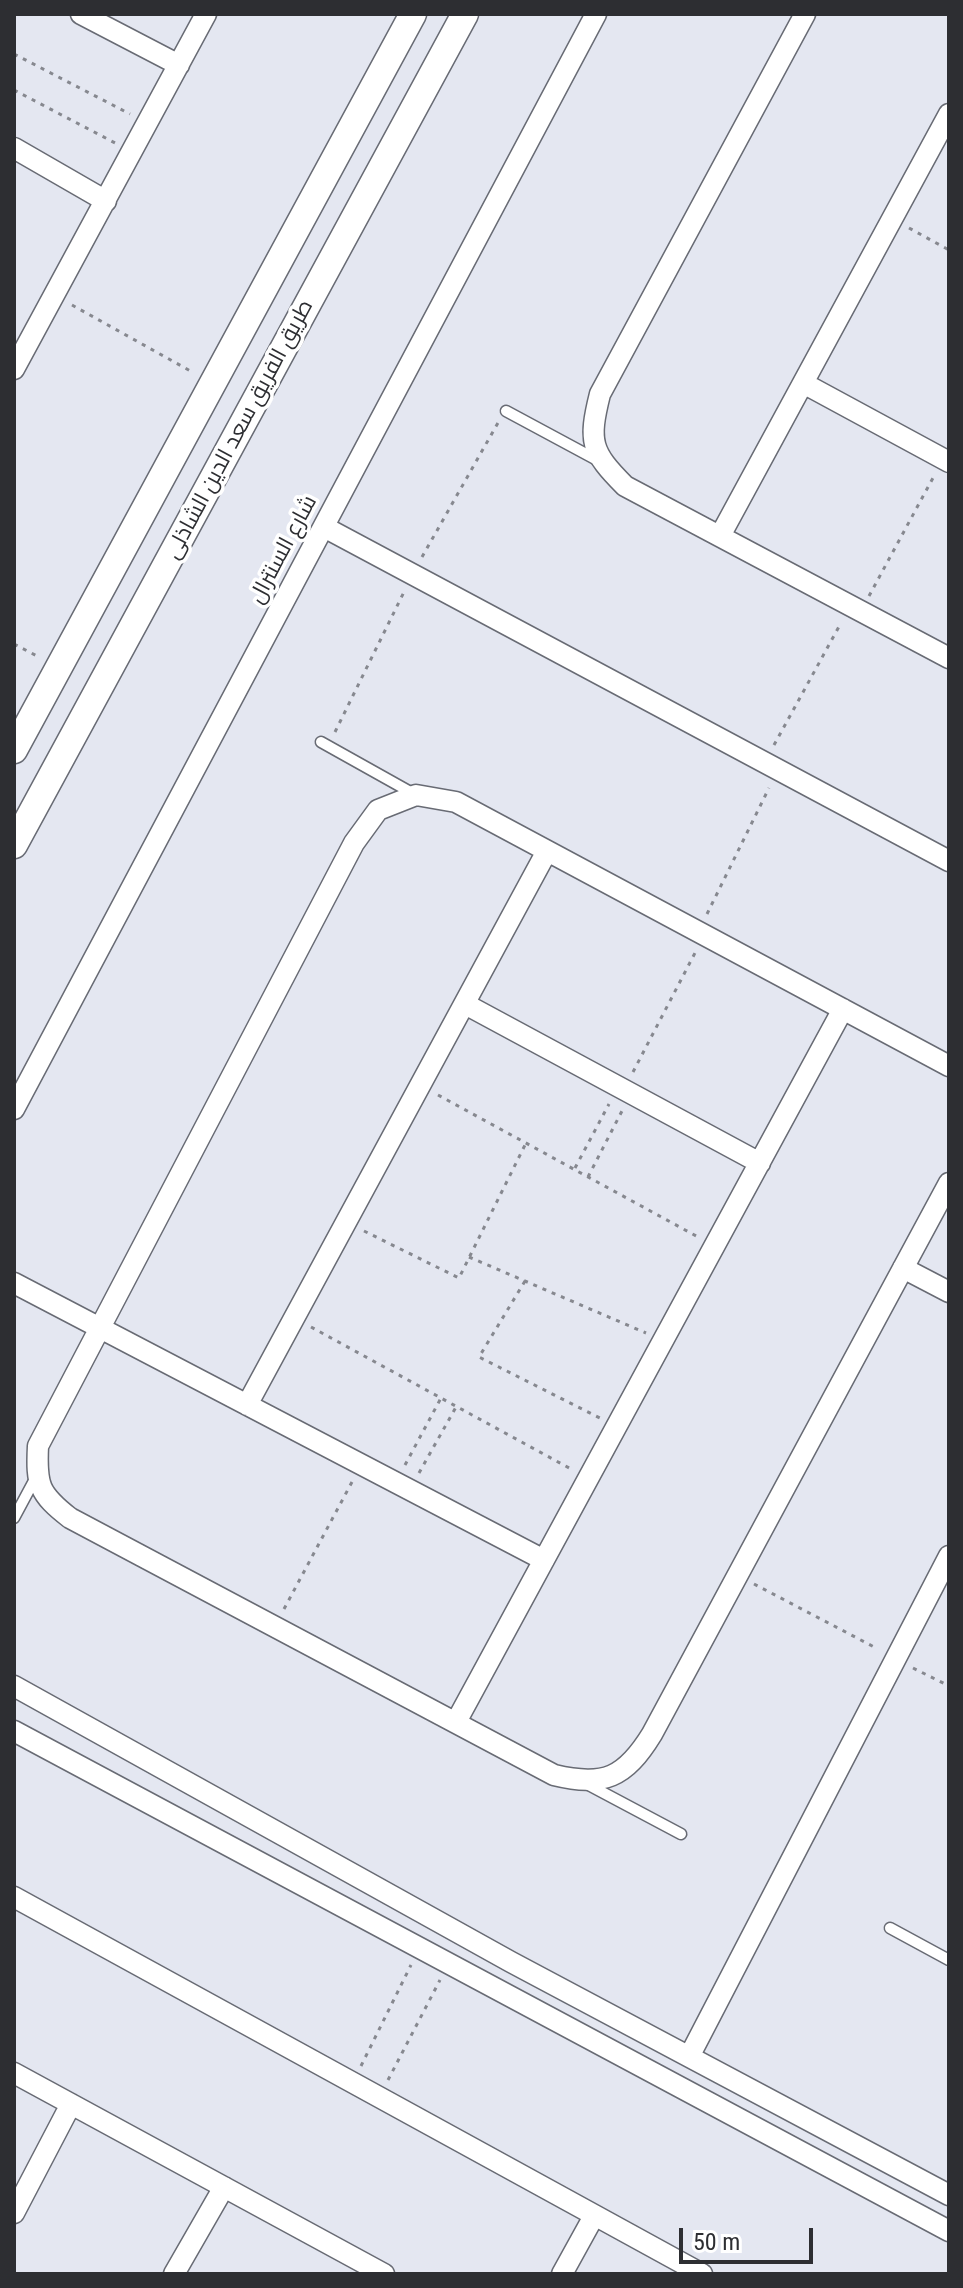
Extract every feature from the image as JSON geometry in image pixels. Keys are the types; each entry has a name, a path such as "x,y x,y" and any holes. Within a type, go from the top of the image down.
{"street":[{"path":"81,14 104,19 179,65"},
{"path":"14,369 206,14"},
{"name":"طريق الفريق سعد الدين الشاذلى","path":"14,750 413,14"},
{"name":"طريق الفريق سعد الدين الشاذلى","path":"14,845 465,14"},
{"name":"شارع السنترال","path":"14,1109 596,14"},
{"path":"805,14 600,394 591,428 601,462 625,486 949,658"},
{"path":"720,536 949,114"},
{"path":"15,150 106,201"},
{"path":"803,383 946,460"},
{"path":"324,527 949,861"},
{"path":"42,698 38,715 49,731 68,734 78,728"},
{"path":"14,760 29,760 42,771 44,787 39,799"},
{"path":"949,1066 456,802 416,795 378,810 354,843 38,1446 36,1475 48,1501 70,1518 554,1775 583,1782 612,1776 636,1759 949,1183"},
{"path":"247,1405 547,851"},
{"path":"465,1004 760,1163"},
{"path":"456,1722 843,1009"},
{"path":"903,1268 949,1292"},
{"path":"14,1283 544,1560"},
{"path":"690,2055 949,1556"},
{"path":"14,1686 511,1962 949,2195"},
{"path":"14,1731 949,2231"},
{"path":"14,1897 702,2274"},
{"path":"14,2073 224,2187 348,2266 384,2274"},
{"path":"16,2203 71,2104"},
{"path":"174,2274 224,2187"},
{"path":"562,2274 594,2216"}],"lane":[{"path":"506,411 601,462"},
{"path":"321,742 416,795"},
{"path":"14,1518 36,1475"},
{"path":"583,1782 681,1834"},
{"path":"890,1928 949,1960"}],"path":[{"path":"14,54 147,124"},
{"path":"14,90 132,152"},
{"path":"892,219 949,250"},
{"path":"54,295 213,384"},
{"path":"588,1177 624,1090 701,933 771,766 856,608 946,460"},
{"path":"14,644 59,667"},
{"path":"420,1085 715,1246"},
{"path":"574,1169 624,1090"},
{"path":"346,1222 459,1278 526,1143"},
{"path":"469,1257 663,1341"},
{"path":"525,1281 479,1357 616,1426"},
{"path":"294,1318 588,1479"},
{"path":"403,1486 441,1398"},
{"path":"403,1486 456,1407"},
{"path":"274,1627 361,1464"},
{"path":"737,1575 949,1686"},
{"path":"353,2083 419,1947"},
{"path":"379,2097 449,1963"}]}
